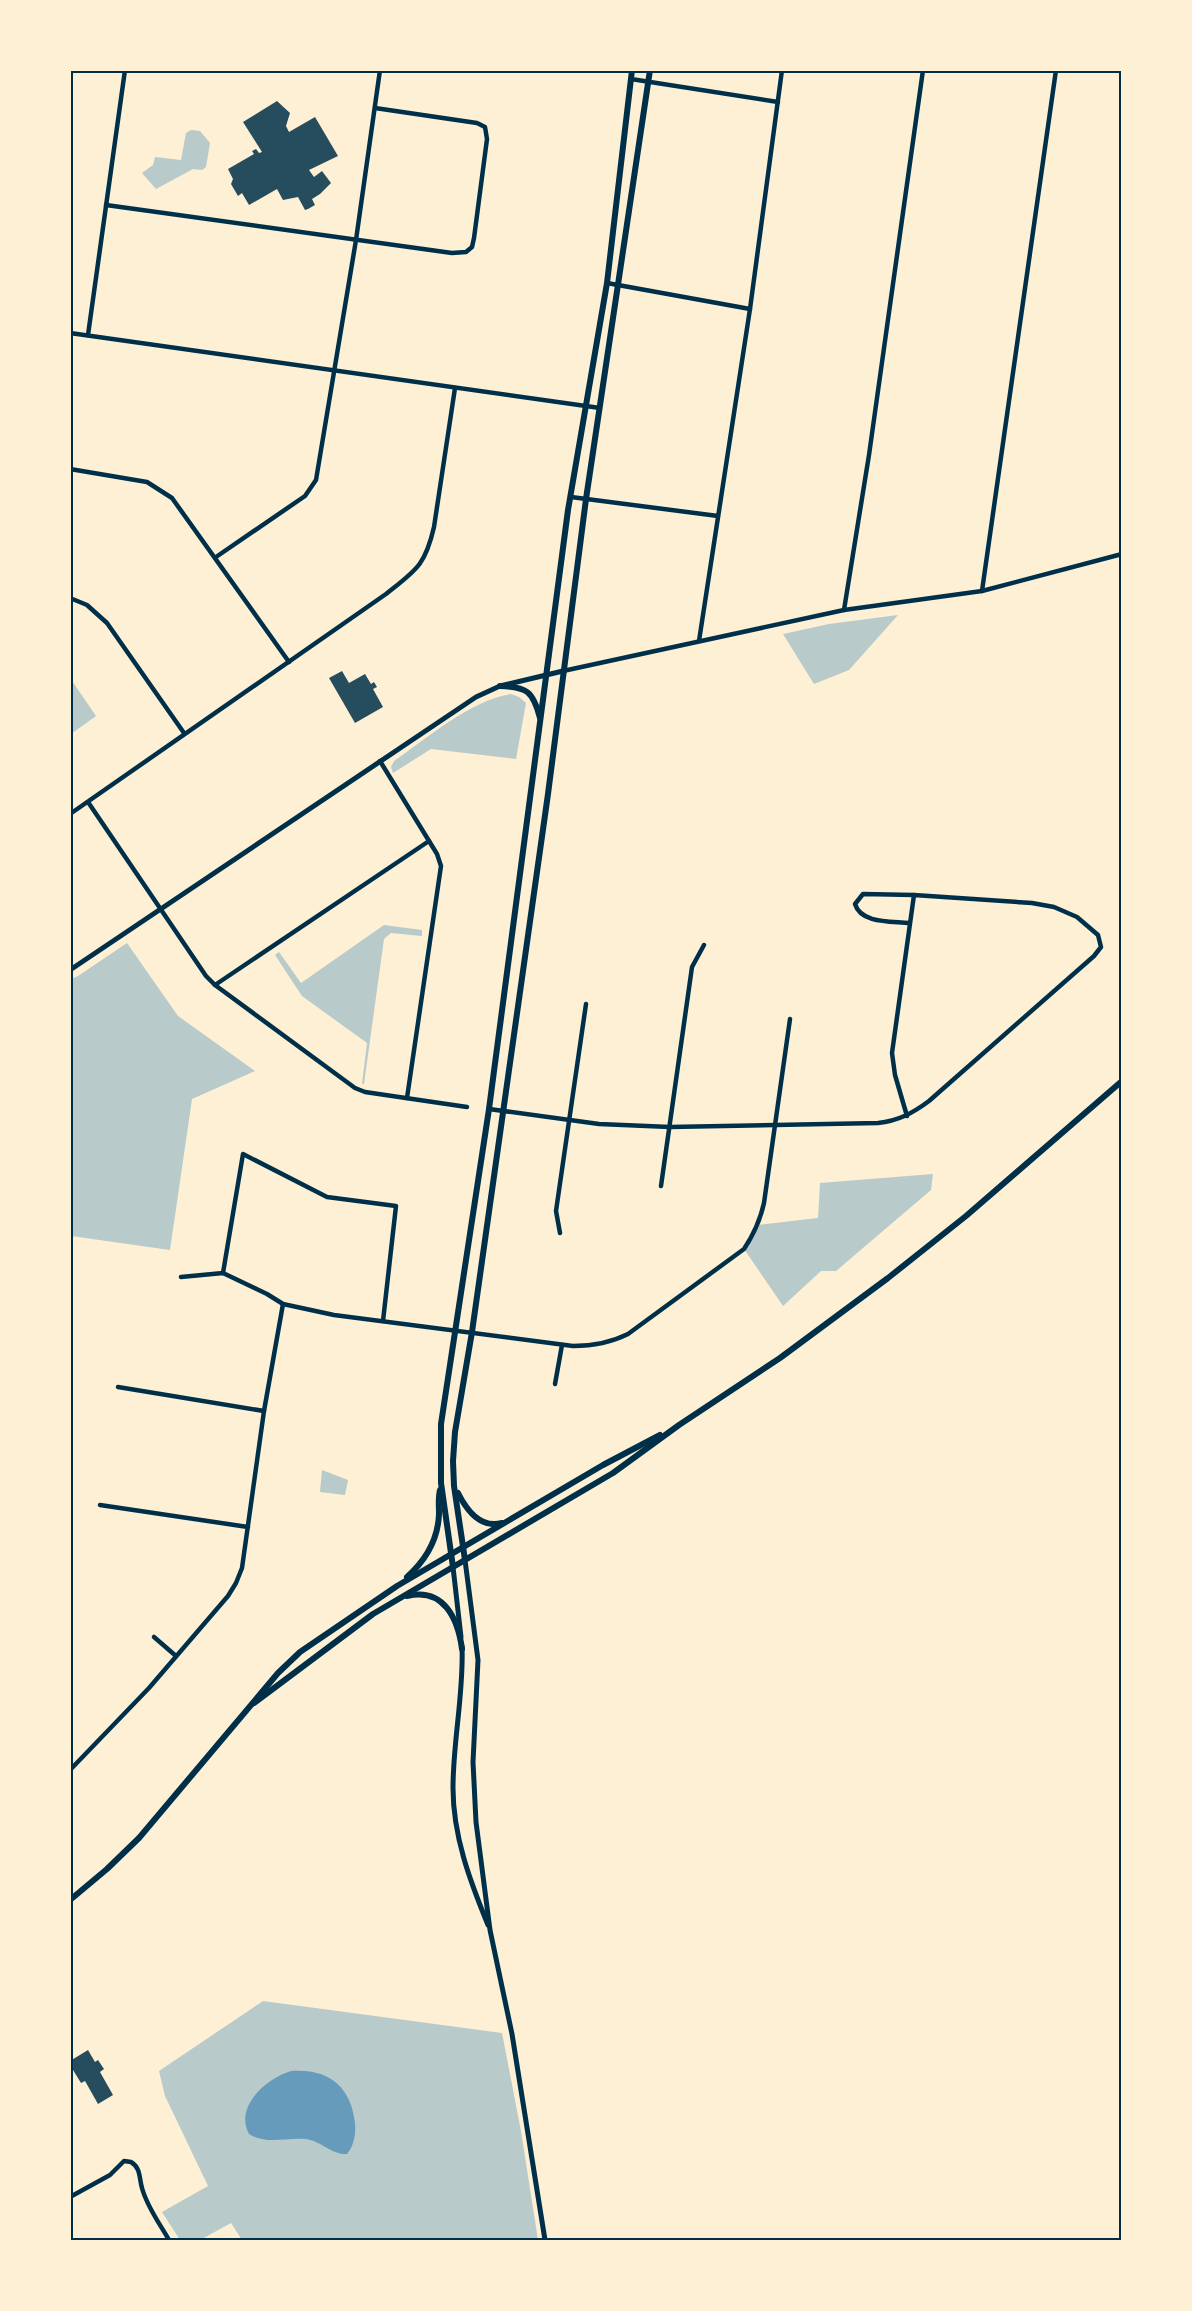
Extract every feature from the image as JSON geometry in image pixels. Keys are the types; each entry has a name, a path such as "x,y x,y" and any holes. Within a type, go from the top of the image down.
{"main road":[{"path":"453,1567 441,1483 441,1424 489,1109 570,497 607,283 632,70"},
{"path":"465,1560 454,1486 454,1446 503,1111 586,499 650,70"},
{"path":"500,686 524,688 531,695 540,721"},
{"path":"254,1703 339,1637 398,1599 613,1473 679,1425 780,1358 888,1278 966,1216 1122,1081"},
{"path":"70,1900 139,1838 278,1673 300,1652 397,1586 603,1465 679,1425"},
{"path":"397,1586 417,1568 432,1546 438,1529 438,1498 441,1483"},
{"path":"454,1486 467,1510 478,1519 498,1524 516,1517"},
{"path":"398,1599 423,1594 444,1605 454,1618 462,1649"}],"street":[{"path":"88,336 125,70"},
{"path":"216,557 305,496 312,488 319,470 333,371 356,240 380,70"},
{"path":"699,641 750,309 782,70"},
{"path":"844,610 923,70"},
{"path":"982,591 1056,70"},
{"path":"631,79 778,102"},
{"path":"106,205 459,254 466,252 472,247 474,238 487,139 485,127 477,123 375,108"},
{"path":"607,283 750,309"},
{"path":"70,333 600,408"},
{"path":"70,814 386,594 421,565 428,551 434,527 454,388"},
{"path":"70,469 133,479 154,485 172,498 289,662"},
{"path":"570,497 718,516"},
{"path":"70,970 476,697 500,686 844,610 982,591 1122,554"},
{"path":"70,598 87,605 107,623 184,733"},
{"path":"380,761 437,854 441,867 407,1098"},
{"path":"88,802 206,976 215,985 355,1088 365,1092 467,1107"},
{"path":"215,985 429,841"},
{"path":"489,1109 569,1120 670,1127 878,1122 907,1116 929,1101 1094,956 1101,947 1095,931 1077,916 1054,907 1032,903 871,893 863,894 855,904 866,918 909,923"},
{"path":"907,1116 895,1075 892,1053 914,896"},
{"path":"661,1186 692,967 704,945"},
{"path":"560,1233 556,1211 586,1004"},
{"path":"181,1277 223,1273 267,1293 283,1304 334,1315 562,1345 599,1345 628,1334 744,1250 753,1236 761,1215 790,1019"},
{"path":"223,1273 243,1154 327,1197 396,1206 383,1321"},
{"path":"70,1770 149,1688 228,1596 236,1583 242,1568 264,1411 283,1304"},
{"path":"555,1384 562,1345"},
{"path":"118,1387 264,1411"},
{"path":"100,1505 248,1527"},
{"path":"465,1560 478,1660 473,1762 474,1796 490,1930 512,2034 545,2241"},
{"path":"453,1567 462,1649 462,1683 453,1788 454,1810 460,1846 470,1881 490,1930"},
{"path":"154,1637 176,1656"},
{"path":"70,2197 110,2175 124,2161 131,2162 139,2170 147,2201 169,2241"}],"shaded area":[{"path":"191,130 200,131 210,143 206,167 202,170 193,169 156,189 142,173 153,165 155,157 181,160 186,133"},
{"path":"898,615 849,670 814,684 783,634 829,624"},
{"path":"70,678 96,716 71,734 70,734"},
{"path":"511,694 526,703 516,759 431,749 393,773 391,767 394,761 450,721 480,704"},
{"path":"384,925 422,930 422,936 391,933 384,939 364,1084 362,1084 367,1043 302,996 275,955 279,952 301,983"},
{"path":"127,943 178,1016 255,1071 192,1099 170,1250 71,1236 71,979"},
{"path":"933,1174 931,1190 836,1271 821,1271 783,1306 744,1249 758,1225 818,1218 820,1183"},
{"path":"322,1470 348,1480 345,1495 320,1492"},
{"path":"263,2001 502,2033 521,2131 538,2240 242,2240 231,2223 200,2240 180,2240 162,2212 208,2186 165,2096 159,2071"}],"water":[{"path":"291,2071 304,2071 326,2076 343,2089 353,2110 355,2123 354,2140 347,2154 336,2152 306,2139 269,2140 249,2134 246,2113 255,2095 272,2080"}],"building":[{"path":"277,101 290,113 286,126 289,132 315,117 338,156 309,170 314,177 322,171 331,183 312,199 315,205 305,210 298,197 283,200 277,189 249,205 242,193 238,196 231,184 233,179 228,169 254,154 252,151 256,149 259,153 262,152 243,122"},
{"path":"342,671 349,683 365,674 371,684 374,682 377,687 373,689 383,707 355,723 329,678"},
{"path":"88,2050 95,2062 98,2060 104,2069 100,2072 113,2095 98,2104 85,2081 81,2083 70,2065 70,2061"}]}
